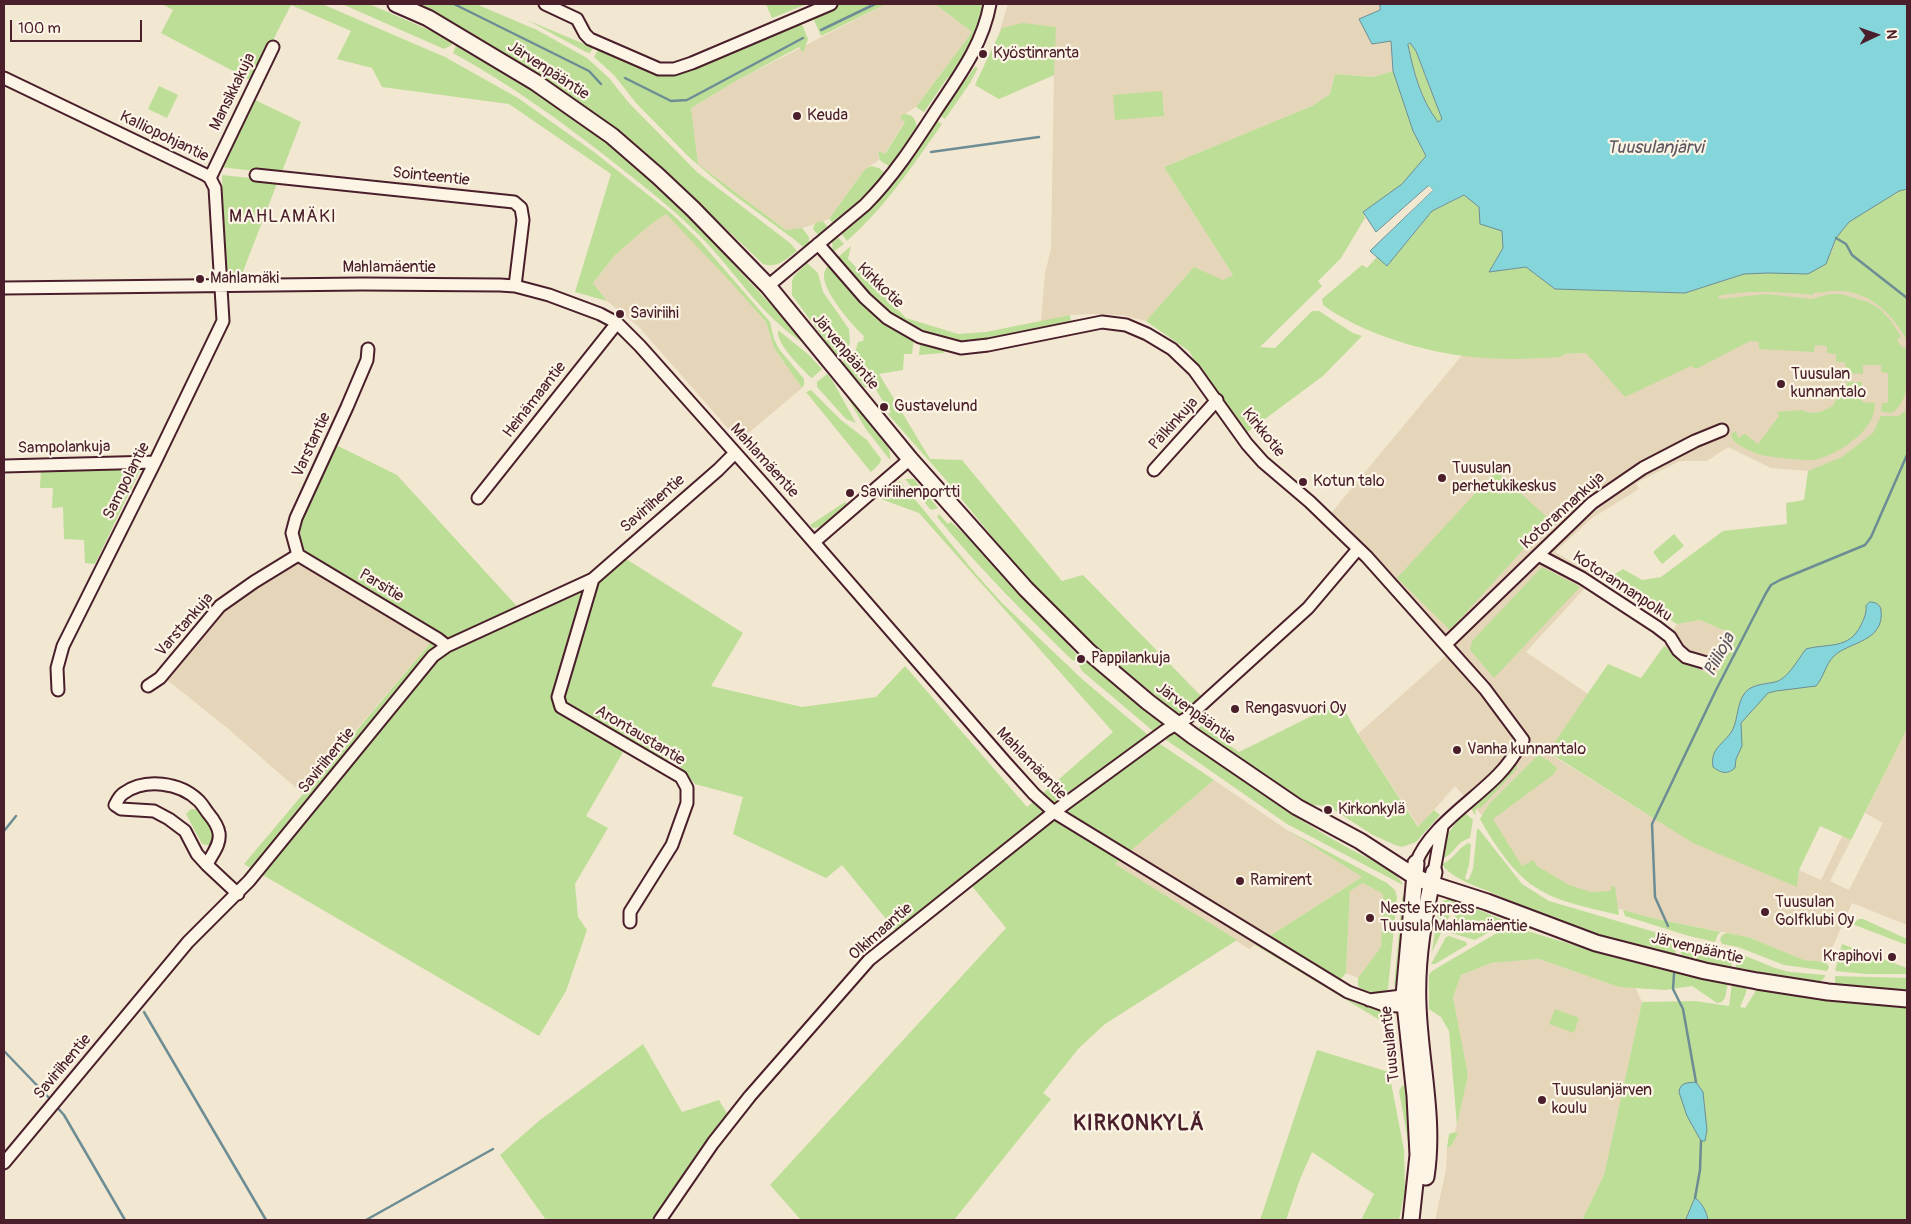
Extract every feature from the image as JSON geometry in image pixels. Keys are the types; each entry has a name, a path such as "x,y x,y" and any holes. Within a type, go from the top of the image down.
{"main road":[{"name":"Järvenpääntie","path":"396,4 428,18 535,82 612,136 682,198 768,286 910,459 1040,603 1089,652 1148,702 1297,807 1432,878 1486,902 1596,943 1705,971 1828,992 1907,999"},
{"name":"Tuusulantie","path":"1412,1220 1418,1155 1411,1001 1415,869"},
{"name":"Tuusulantie","path":"1419,1220 1428,1163 1430,1135 1411,1001 1421,932 1432,878"}],"street":[{"path":"545,4 577,19 590,39 659,69 674,69 830,4"},
{"path":"768,286 865,205 894,173 970,60 987,21 990,4"},
{"name":"Mansikkakuja","path":"210,178 274,47"},
{"name":"Kalliopohjantie","path":"4,78 210,178 215,188 222,286"},
{"name":"Sointeentie","path":"256,175 514,202 521,208 523,220 514,286"},
{"name":"Kirkkotie","path":"818,244 879,312 920,337 961,348 1016,340 1084,324 1102,322 1126,325 1147,334 1172,349 1194,370 1247,444 1358,549 1485,689 1523,740 1512,760 1442,827 1421,850 1415,869"},
{"name":"Mahlamäentie","path":"4,288 463,284 514,286 549,295 600,314 617,323 640,346 1006,763 1034,794 1054,812 1348,992 1367,1000 1411,1001"},
{"name":"Sampolantie","path":"58,690 57,668 63,646 223,322 222,286"},
{"name":"Heinämaantie","path":"478,498 617,323"},
{"name":"Varstantie","path":"298,555 292,533 296,518 347,407 367,360 368,349"},
{"name":"Pälkinkuja","path":"1154,470 1217,400"},
{"name":"Kotorannankuja","path":"1446,644 1592,503 1643,468 1722,430"},
{"name":"Saviriihentie","path":"4,1163 182,948 238,894 434,656 447,646 593,578 718,470 735,453"},
{"path":"814,542 910,459"},
{"name":"Sampolankuja","path":"4,466 155,462"},
{"path":"1178,724 1187,718 1308,608 1358,549"},
{"name":"Kotorannanpolku","path":"1538,554 1582,578 1657,627 1670,637 1678,650 1686,657 1710,664"},
{"name":"Parsitie","path":"298,555 438,638 447,646"},
{"name":"Varstankuja","path":"148,686 160,678 220,606 298,555"},
{"name":"Arontaustantie","path":"593,578 558,697 561,707 681,777 687,788 686,803 672,845 640,892 630,912 630,922"},
{"name":"Olkimaantie","path":"660,1220 712,1143 750,1096 870,960 1054,812 1161,733 1178,724"},
{"path":"208,865 210,856 216,849 219,834 216,824 199,800 185,792 161,783 146,784 122,793 115,805 121,809 154,812 169,819 185,831 197,854 208,865 238,894"},
{"path":"1432,878 1442,827"}],"shaded area":[{"name":"Keuda","path":"886,4 935,4 972,32 916,107 900,117 905,121 884,155 879,151 879,160 865,169 829,219 800,229 786,230 698,164 691,108 736,81"},
{"path":"1008,4 1380,4 1380,10 1359,19 1391,41 1393,71 1373,77 1335,74 1330,94 1312,106 1164,167 1233,275 1223,281 1194,267 1146,321 1121,315 1093,314 1070,315 1041,322 1045,273 1051,249 1054,75 999,99 975,85 998,37"},
{"path":"1907,189 1907,446 1808,471 1771,468 1728,447 1707,461 1680,461 1636,483 1639,489 1592,518 1555,552 1596,576 1526,652 1588,694 1548,753 1648,815 1797,886 1799,870 1821,880 1842,836 1851,840 1830,881 1849,890 1883,823 1865,813 1907,729 1907,925 1852,903 1826,962 1804,960 1748,937 1652,918 1548,889 1516,867 1486,820 1455,786 1419,827 1358,734 1449,653 1327,518 1468,348 1526,357 1586,353 1723,279"},
{"path":"666,214 712,260 766,322 774,348 802,388 739,441 639,327 607,301 593,283 615,255"},
{"path":"302,561 432,641 302,793 226,727 166,679 213,621 279,570"},
{"path":"1700,620 1735,635 1716,676 1700,670 1664,646 1677,624"},
{"path":"1214,780 1287,830 1362,877 1249,949 1115,864"},
{"path":"1363,883 1383,894 1381,947 1358,978 1346,973 1350,891"},
{"name":"Tuusulanjärven koulu","path":"1539,959 1619,987 1635,987 1642,1002 1604,1175 1582,1220 1435,1220 1446,1170 1447,1148 1451,1146 1458,1134 1455,1132 1468,1075 1453,997 1461,975 1491,963"}],"green space":[{"path":"162,4 322,4 445,57 518,98 594,152 671,213 699,240 770,322 774,339 779,349 804,379 804,385 802,388 774,348 766,322 666,214 615,255 593,283 607,301 575,292 611,174 509,104 382,87 372,68 337,59 351,31 291,5 252,81 161,33 173,10"},
{"path":"342,4 369,4 450,39 452,45 444,49"},
{"path":"409,4 476,4 537,30 587,58 609,78 629,103 697,172 790,243 797,251 777,264 763,264 683,189 598,118 553,85 507,55 459,28"},
{"path":"766,4 807,4 772,18"},
{"path":"841,4 886,4 821,36 813,18 814,15"},
{"path":"935,4 985,4 979,25 962,60 924,112 916,107 972,32"},
{"path":"527,20 582,43 594,46 590,53 586,52"},
{"path":"801,22 808,39 803,53 799,47 691,108 698,164 786,230 802,228 809,237 809,243 803,247 730,192 691,159 636,103 614,75 594,57 599,48 660,74"},
{"path":"1023,23 1056,27 1054,75 999,99 975,85 1002,28"},
{"path":"457,43 522,81 610,143 677,203 809,346 778,324 690,226 647,188 555,118 495,77 453,53"},
{"path":"1410,43 1416,51 1442,119 1437,122 1426,103 1419,85 1408,45"},
{"path":"975,67 978,68 970,83 945,119 939,115"},
{"path":"1393,71 1413,131 1426,156 1402,184 1363,212 1365,218 1341,258 1318,281 1322,286 1260,347 1275,348 1312,311 1319,311 1353,333 1362,336 1323,376 1242,436 1217,400 1189,351 1146,321 1194,267 1223,280 1233,275 1164,167 1312,106 1330,94 1335,74 1373,77"},
{"path":"159,86 178,95 167,118 148,109"},
{"path":"1162,91 1164,116 1115,120 1113,95"},
{"path":"251,98 301,122 281,174 220,167"},
{"path":"903,114 913,118 917,129 894,165 889,166 879,159 879,151 885,154 905,122 900,118"},
{"path":"936,120 942,124 909,171 874,214 847,241 840,232 887,189"},
{"path":"871,166 879,168 884,172 884,178 858,204 834,224 829,219 865,169"},
{"path":"222,175 278,181 242,274 226,274"},
{"path":"1907,189 1907,341 1892,318 1882,309 1860,295 1848,292 1818,292 1813,293 1813,295 1754,292 1718,296 1719,299 1767,294 1811,299 1830,294 1841,294 1868,302 1880,309 1891,321 1901,337 1897,339 1902,348 1905,347 1907,351 1905,394 1902,402 1891,413 1881,411 1882,403 1888,403 1888,373 1881,372 1881,365 1863,365 1863,374 1846,373 1845,362 1836,362 1836,354 1827,353 1827,346 1815,345 1814,352 1759,349 1759,342 1750,341 1696,369 1691,366 1625,397 1586,353 1565,354 1560,357 1516,359 1455,355 1415,346 1375,333 1338,315 1323,305 1322,299 1362,265 1367,268 1377,257 1387,266 1432,211 1464,195 1479,207 1502,231 1503,248 1489,272 1526,267 1555,289 1685,293 1744,274 1768,273 1832,252 1836,238 1849,222 1899,191"},
{"path":"823,221 829,229 819,236 813,229 815,223"},
{"path":"836,235 844,244 833,252 832,242"},
{"path":"851,246 848,259 906,318 958,334 986,332 1070,315 1071,322 973,342 955,340 925,332 896,317 883,307 837,258"},
{"path":"807,263 818,273 823,292 849,329 850,343 847,350 838,358 792,295 794,276"},
{"path":"830,264 914,339 912,354 904,354 903,370 879,374 930,459 962,460 1062,581 1083,575 1202,697 1183,714 1178,714 1095,647 1064,618 1021,572 946,480 888,414 891,412 855,353 858,342 863,341 864,336 852,324 828,289 824,274"},
{"path":"778,330 809,355 822,369 812,378 784,348 778,336"},
{"path":"923,343 947,350 943,353 919,355 920,345"},
{"path":"847,356 853,359 869,385 865,388 842,363"},
{"path":"827,374 856,423 846,419 817,387 817,382"},
{"path":"1847,382 1862,382 1862,402 1875,403 1874,413 1864,430 1838,451 1819,459 1799,460 1759,454 1736,443 1733,439 1731,434 1736,431 1738,438 1745,434 1758,444 1779,416 1777,412 1802,410 1810,413 1820,412 1833,406 1838,395 1847,395"},
{"path":"811,390 841,420 867,440 881,459 880,463 871,472 806,392"},
{"path":"845,393 849,393 864,417 885,442 890,454 890,460 865,428"},
{"path":"1907,405 1907,729 1851,840 1820,826 1799,870 1797,887 1693,843 1548,752 1608,664 1641,678 1664,646 1700,670 1716,676 1735,635 1700,620 1677,624 1604,581 1623,569 1642,580 1661,577 1723,531 1787,524 1786,503 1804,500 1808,471 1842,457 1873,433 1881,416 1898,416 1905,411"},
{"path":"334,444 397,475 524,614 623,557 743,633 711,686 802,707 876,697 905,666 1027,807 1113,732 919,513 881,499 879,496 900,481 1001,602 1082,679 1154,740 1214,780 1115,864 1237,940 1105,1024 1079,1048 1043,1093 1051,1099 954,1220 801,1220 770,1185 1006,928 967,880 896,931 842,865 826,878 733,834 743,797 695,784 677,763 654,755 630,740 586,816 608,828 575,884 578,917 587,930 566,991 539,1036 244,864 432,641 302,561 295,528"},
{"path":"41,469 140,470 95,564 85,563 84,540 64,539 63,507 52,508 53,488 40,488"},
{"path":"1496,471 1550,520 1450,630 1397,578"},
{"path":"905,479 914,479 938,508 931,510"},
{"path":"845,502 847,504 829,523 813,528 810,525"},
{"path":"939,514 948,524 951,522 998,567 1079,657 1076,661 1072,660 986,573 937,517"},
{"path":"1674,534 1684,546 1662,564 1653,552"},
{"path":"1542,567 1580,587 1494,678 1470,650 1472,641"},
{"path":"1083,660 1101,670 1166,725 1156,733 1153,731 1082,671 1079,665"},
{"path":"1340,702 1358,734 1418,827 1434,810 1440,815 1416,842 1402,847 1395,845 1373,835 1328,806 1314,805 1295,797 1199,732 1198,728 1201,726 1205,728 1239,752"},
{"path":"1171,730 1284,809 1350,849 1388,869 1400,879 1403,885 1287,824 1162,737"},
{"path":"1538,755 1557,768 1554,774 1493,819 1522,866 1533,860 1537,866 1569,885 1591,892 1611,891 1611,886 1615,887 1619,915 1565,901 1544,893 1535,887 1511,865 1480,819 1489,804"},
{"path":"1516,762 1517,768 1514,772 1480,809 1477,807 1475,813 1477,814 1474,814 1470,806"},
{"path":"191,809 198,809 213,832 215,842 213,846 202,844 186,814"},
{"path":"1464,812 1473,820 1470,838 1462,842 1448,856 1441,857 1446,836"},
{"path":"1478,828 1522,884 1549,901 1692,943 1726,950 1730,954 1732,968 1682,958 1678,941 1675,947 1676,956 1652,950 1580,928 1469,884 1451,873 1442,864 1464,845 1471,844 1469,865 1465,878 1469,879 1473,869"},
{"path":"1287,830 1387,883 1395,890 1397,897 1388,989 1382,993 1363,991 1358,986 1358,978 1381,947 1383,894 1363,883 1350,891 1346,973 1341,979 1333,977 1268,937 1362,877"},
{"path":"1406,894 1401,958 1397,981 1394,987 1402,899 1403,895"},
{"path":"1450,898 1507,922 1475,940 1451,933 1449,930 1459,904 1456,902 1432,952 1439,903"},
{"path":"1623,910 1721,932 1718,934 1715,942 1625,916"},
{"path":"1859,919 1863,919 1907,939 1907,945 1852,924"},
{"path":"1507,927 1514,927 1580,947 1609,952 1728,983 1725,998 1722,1002 1717,1003 1692,986 1665,990 1619,987 1539,959 1491,963 1461,975 1453,997 1468,1075 1457,1125 1449,1031 1441,1017 1429,1009 1429,975 1432,971"},
{"path":"1727,933 1748,937 1804,960 1826,962 1829,967 1827,971 1784,965 1738,947 1722,944 1720,939 1722,935"},
{"path":"1449,936 1466,942 1467,945 1435,964 1431,964 1446,937"},
{"path":"1257,943 1355,1003 1386,1011 1388,1013 1387,1023 1255,945"},
{"path":"1842,944 1907,968 1907,974 1867,974 1835,971"},
{"path":"1743,955 1775,968 1790,972 1825,975 1825,977 1819,983 1735,969 1738,958"},
{"path":"1835,976 1907,978 1907,990 1898,991 1838,985 1835,983"},
{"path":"1732,983 1747,986 1740,1007 1745,1008 1757,989 1805,996 1907,1006 1907,1220 1582,1220 1604,1175 1642,1002 1695,1001 1729,1006"},
{"path":"1555,1009 1579,1018 1574,1033 1549,1024"},
{"path":"643,1044 682,1112 719,1100 729,1117 657,1220 546,1220 500,1155 540,1120"},
{"path":"1317,1050 1389,1072 1404,1150 1405,1190 1399,1220 1361,1220 1374,1194 1312,1152 1300,1179 1286,1220 1260,1220"},
{"path":"1408,1084 1414,1154 1407,1203 1410,1153 1399,1091 1402,1086"},
{"path":"1455,1132 1458,1134 1451,1146 1447,1148 1449,1134"}],"water":[{"name":"Tuusulanjärvi","path":"1380,4 1907,4 1907,189 1899,191 1849,222 1836,238 1826,264 1808,274 1744,274 1685,293 1555,289 1526,267 1489,272 1503,248 1502,231 1480,224 1479,207 1464,195 1432,211 1387,266 1370,251 1433,190 1428,186 1376,232 1363,212 1402,184 1426,156 1413,131 1393,71 1391,41 1372,44 1359,19 1380,10","holes":["1410,43 1416,51 1442,119 1438,122 1418,85 1408,45"]},
{"path":"1870,602 1880,606 1881,610 1881,621 1872,635 1834,656 1816,686 1768,693 1741,723 1742,746 1736,759 1735,768 1729,772 1724,772 1713,767 1713,755 1732,731 1745,693 1755,686 1780,680 1806,649 1837,644 1850,638 1861,625 1866,613 1866,606"},
{"path":"1696,1082 1703,1092 1707,1130 1705,1141 1701,1141 1687,1116 1679,1092 1681,1086"},
{"path":"1695,1198 1704,1208 1708,1220 1686,1220"}],"pier":[{"path":"1429,186 1433,190 1376,244 1374,242 1429,190 1378,234 1375,234"}],"waterway":[{"path":"454,4 589,71 601,84"},
{"path":"821,30 875,4"},
{"path":"625,78 671,101 687,100 803,38"},
{"path":"931,152 1039,137"},
{"name":"Piilioja","path":"1836,238 1846,244 1852,255 1907,298"},
{"name":"Piilioja","path":"1668,926 1655,897 1652,824 1716,690 1771,585 1865,545 1871,537 1907,455"},
{"path":"4,831 16,816"},
{"path":"1674,974 1673,989 1683,1009 1696,1082"},
{"path":"144,1012 266,1220"},
{"path":"4,1051 51,1100"},
{"path":"56,1106 64,1115 125,1220"},
{"path":"1695,1198 1700,1170 1701,1141"},
{"path":"366,1220 493,1149"}],"place":[{"name":"Kyöstinranta","path":"983,54"},
{"name":"Keuda","path":"797,116"},
{"name":"Mahlamäki","path":"200,279"},
{"name":"Saviriihi","path":"620,314"},
{"name":"Tuusulan kunnantalo","path":"1781,384"},
{"name":"Gustavelund","path":"884,407"},
{"name":"Tuusulan perhetukikeskus","path":"1442,478"},
{"name":"Kotun talo","path":"1303,482"},
{"name":"Saviriihenportti","path":"850,493"},
{"name":"Pappilankuja","path":"1081,659"},
{"name":"Rengasvuori Oy","path":"1235,709"},
{"name":"Vanha kunnantalo","path":"1457,750"},
{"name":"Kirkonkylä","path":"1328,810"},
{"name":"Ramirent","path":"1240,881"},
{"name":"Tuusulan Golfklubi Oy","path":"1765,912"},
{"name":"Neste Express Tuusula Mahlamäentie","path":"1370,918"},
{"name":"Krapihovi","path":"1892,957"},
{"name":"Tuusulanjärven koulu","path":"1542,1100"}],"district":[{"name":"MAHLAMÄKI","path":"283,217"},
{"name":"KIRKONKYLÄ","path":"1139,1125"}]}
